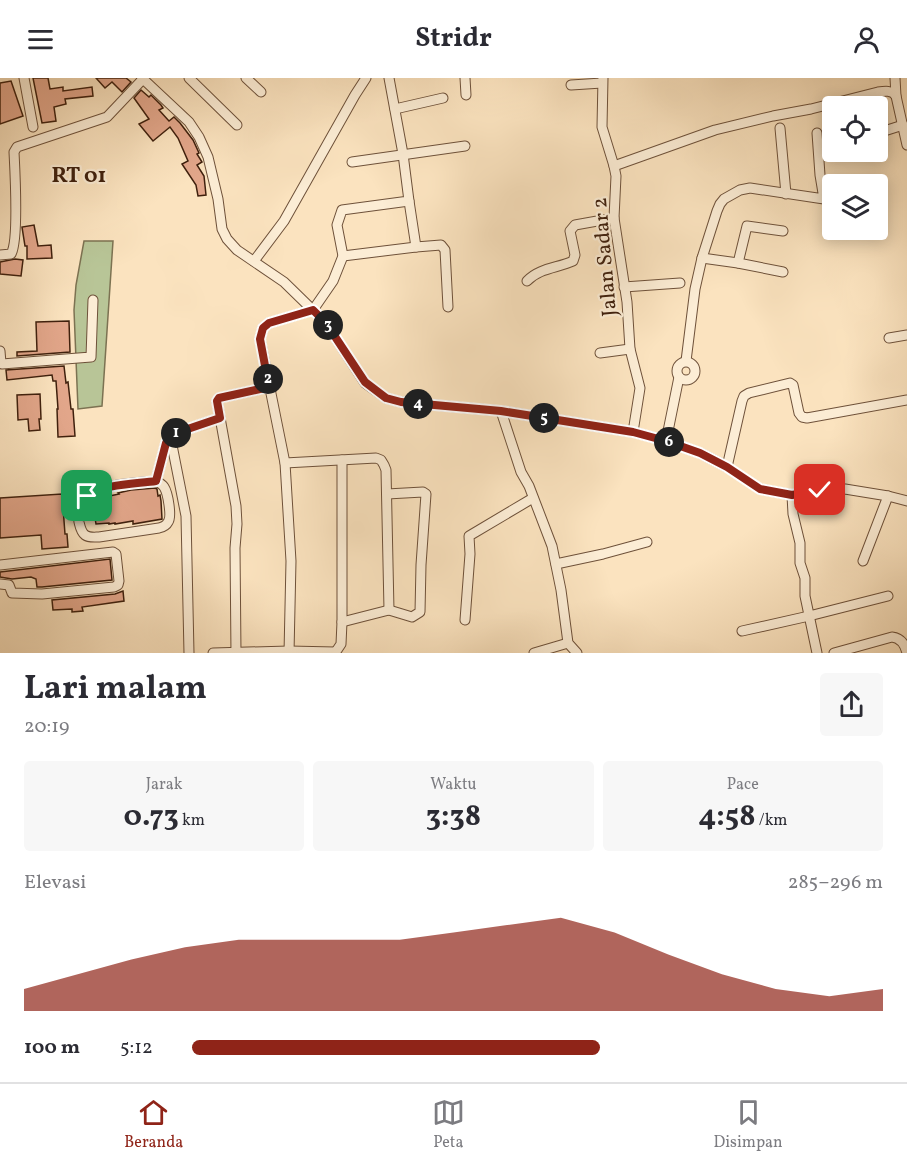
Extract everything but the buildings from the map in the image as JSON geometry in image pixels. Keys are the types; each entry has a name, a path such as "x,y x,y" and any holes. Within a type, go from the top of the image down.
{"street":[{"path":"24,78 33,127"},
{"path":"151,86 159,78"},
{"path":"189,78 237,125"},
{"path":"246,78 261,92"},
{"path":"254,261 284,222 366,78"},
{"path":"389,78 403,154 416,247"},
{"path":"465,78 466,95"},
{"path":"895,78 896,96 907,145"},
{"path":"0,255 11,254 14,251 14,152 17,147 106,117 142,79 189,123 199,137 208,157 222,229 227,239 237,250 284,282 313,310 326,323 365,382 386,398 401,402 501,411 633,432 700,453 727,467 760,489 792,495 844,489 907,501"},
{"path":"571,85 603,81"},
{"name":"Jalan Sadar 2","path":"603,81 602,127 614,166 614,218 630,349 640,388 633,432"},
{"path":"614,166 715,130 878,92 888,91 896,96"},
{"path":"395,109 443,98"},
{"path":"888,130 903,125"},
{"path":"780,128 786,194"},
{"path":"817,133 822,181"},
{"path":"352,162 465,146"},
{"path":"686,361 695,289 702,258 717,211 724,199 740,190 750,188 822,199"},
{"path":"289,652 291,561 285,463 260,339 263,328 269,323 313,310 333,281 343,256 337,225 342,210 409,201"},
{"path":"527,281 531,276 573,261 575,255 570,231 574,225 614,218"},
{"path":"738,263 747,226 783,231"},
{"path":"343,256 441,245 445,250 448,307"},
{"path":"702,258 783,272"},
{"path":"624,287 680,283"},
{"path":"0,351 2,364 91,357 93,300"},
{"path":"890,338 907,335"},
{"path":"600,352 630,349"},
{"path":"666,441 679,377 677,367 686,361 693,364 694,375 689,380 679,377"},
{"path":"727,467 744,396 749,393 790,383 793,385 799,413 802,417 807,418 907,400"},
{"path":"236,652 236,506 217,401 219,398 269,387"},
{"path":"501,411 521,472 529,486 552,546 568,643 577,653"},
{"path":"156,481 170,435 220,418"},
{"path":"170,435 186,516 189,653"},
{"path":"285,463 376,458 381,460 386,470 389,610"},
{"path":"213,653 335,652 339,648 342,622 342,460"},
{"path":"156,481 167,493 170,517 164,526 99,537 85,535 81,529 77,512 81,501 92,492 110,487 156,481"},
{"path":"342,622 389,610 412,617 420,612 426,494 423,492 387,494"},
{"path":"792,495 793,514 800,543 800,563 805,578 809,616 818,653"},
{"path":"864,561 888,496"},
{"path":"465,620 470,554 469,536 533,498"},
{"path":"556,564 647,542"},
{"path":"0,565 113,552 116,554 119,580 118,585 114,587 42,594 12,593 9,585 0,584"},
{"path":"742,631 888,596"},
{"path":"834,653 892,637 901,640 907,653"},
{"path":"534,653 568,643"}],"green space":[{"path":"84,241 113,241 102,406 78,409 74,310"}],"district":[{"name":"RT 01","path":"79,174"}],"route":[{"path":"87,496 92,492 110,487 156,481 170,435 220,418 217,401 219,398 269,387 260,339 263,328 269,323 313,310 326,323 365,382 386,398 401,402 501,411 633,432 700,453 727,467 760,489 792,495 820,490"}]}
